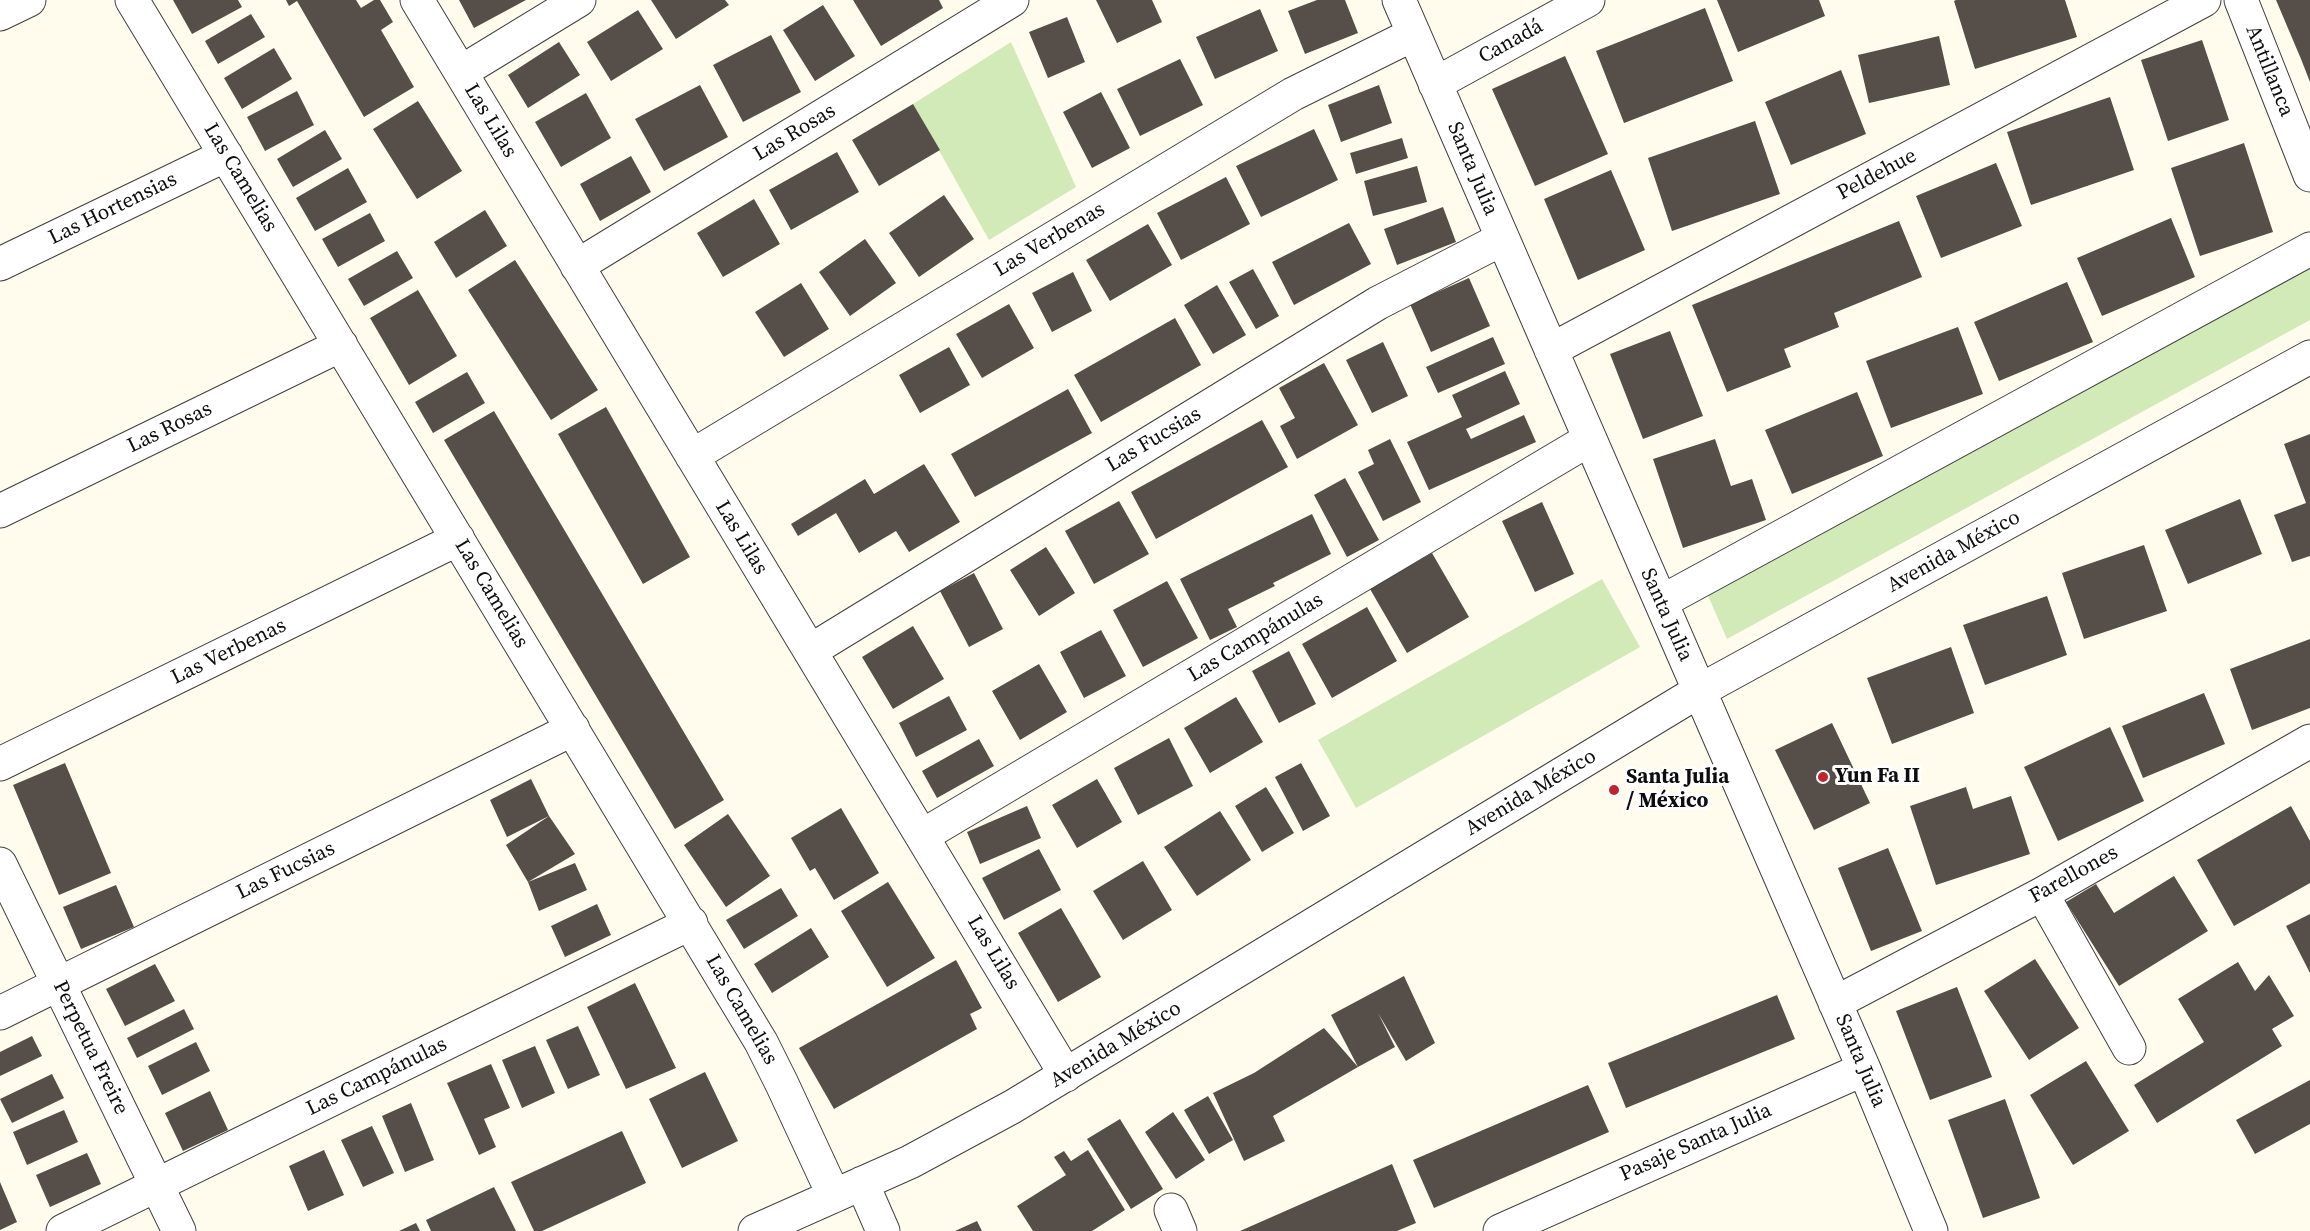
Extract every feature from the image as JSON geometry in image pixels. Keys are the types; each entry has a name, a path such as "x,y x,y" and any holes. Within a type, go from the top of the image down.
{"street":[{"path":"0,14 29,0"},
{"name":"Las Camelias","path":"132,0 691,923 761,1042 782,1084 848,1190 883,1231"},
{"name":"Las Lilas","path":"417,0 1066,1075"},
{"path":"460,72 579,0"},
{"name":"Las Rosas","path":"577,266 1012,0"},
{"name":"Santa Julia","path":"1399,0 1864,1069 1932,1231"},
{"name":"Canadá","path":"1435,84 1588,0"},
{"name":"Peldehue","path":"1551,350 2204,0"},
{"name":"Antillanca","path":"2241,0 2310,175"},
{"name":"Las Verbenas","path":"692,456 1293,94 1414,34"},
{"name":"Las Hortensias","path":"0,264 226,155"},
{"name":"Las Fucsias","path":"810,651 1378,303 1503,239"},
{"path":"1661,602 2310,249"},
{"name":"Las Rosas","path":"0,511 341,345"},
{"name":"Avenida México","path":"755,1231 848,1190 956,1138 1066,1075 1699,691 2310,357"},
{"name":"Las Campánulas","path":"922,836 1590,439"},
{"name":"Las Verbenas","path":"0,764 458,539"},
{"name":"Las Fucsias","path":"0,1013 573,729"},
{"name":"Farellones","path":"1835,1003 2042,894 2310,741"},
{"name":"Perpetua Freire","path":"0,864 179,1231"},
{"path":"2042,894 2129,1048"},
{"name":"Las Campánulas","path":"63,1231 691,923"},
{"name":"Pasaje Santa Julia","path":"1521,1227 1864,1069"}],"green space":[{"path":"1011,42 1076,187 989,240 913,104"},
{"path":"2310,252 2310,320 1727,639 1702,582"},
{"path":"1602,579 1640,647 1356,808 1318,740"}],"building":[{"path":"173,0 238,0 242,7 192,34"},
{"path":"286,0 356,0 361,8 374,0 380,0 393,22 381,30 414,87 364,117 297,1 289,6"},
{"path":"459,0 526,0 474,28"},
{"path":"651,0 725,0 729,5 676,39"},
{"path":"853,0 939,0 943,8 881,46"},
{"path":"1096,0 1152,0 1162,22 1117,43"},
{"path":"1317,0 1345,0 1358,33 1305,54 1288,11"},
{"path":"1717,0 1819,0 1825,16 1738,52"},
{"path":"2065,0 2077,37 1975,69 1954,1"},
{"path":"2276,0 2310,0 2310,82 2301,59"},
{"path":"823,5 855,56 815,81 783,30"},
{"path":"1705,8 1733,81 1624,123 1596,51"},
{"path":"1260,9 1278,51 1215,79 1196,37"},
{"path":"638,10 663,49 611,81 587,42"},
{"path":"251,14 265,37 218,64 205,41"},
{"path":"1067,17 1085,62 1048,78 1029,32"},
{"path":"771,35 801,92 743,122 713,65"},
{"path":"1939,36 1950,85 1869,103 1858,55"},
{"path":"2202,40 2229,120 2168,141 2141,60"},
{"path":"559,42 580,75 528,108 508,75"},
{"path":"274,48 292,79 242,109 224,78"},
{"path":"1565,56 1608,154 1535,186 1492,89"},
{"path":"1180,59 1203,105 1140,136 1117,89"},
{"path":"1841,70 1866,134 1791,165 1765,102"},
{"path":"700,85 728,137 664,171 635,119"},
{"path":"1379,85 1392,123 1341,142 1328,105"},
{"path":"297,91 314,125 265,151 247,117"},
{"path":"1101,92 1130,148 1092,168 1063,112"},
{"path":"586,93 611,138 561,167 535,122"},
{"path":"2110,97 2134,170 2031,205 2007,132"},
{"path":"418,101 462,171 417,199 373,129"},
{"path":"913,104 940,150 879,186 852,140"},
{"path":"1755,121 1780,194 1672,231 1648,158"},
{"path":"1314,129 1338,180 1261,217 1236,166"},
{"path":"325,130 342,159 293,187 277,159"},
{"path":"1402,138 1408,158 1356,174 1350,153"},
{"path":"2244,143 2273,232 2200,256 2171,168"},
{"path":"837,152 859,192 791,230 769,190"},
{"path":"631,156 651,192 600,221 580,184"},
{"path":"1996,163 2022,226 1941,258 1916,196"},
{"path":"1417,166 1427,202 1373,216 1364,181"},
{"path":"348,168 367,202 315,231 296,198"},
{"path":"1611,170 1645,250 1578,280 1544,199"},
{"path":"1226,177 1250,224 1181,260 1157,213"},
{"path":"944,195 974,239 919,277 889,233"},
{"path":"754,199 780,244 723,277 697,233"},
{"path":"1443,207 1456,242 1397,265 1384,229"},
{"path":"485,210 507,246 456,278 434,242"},
{"path":"370,213 385,241 338,267 322,239"},
{"path":"2171,218 2195,277 2102,316 2077,258"},
{"path":"1899,221 1922,277 1834,313 1839,327 1784,349 1791,367 1727,392 1692,305"},
{"path":"1349,223 1371,264 1294,305 1272,262"},
{"path":"1148,224 1172,265 1110,301 1086,260"},
{"path":"865,239 896,283 850,316 819,272"},
{"path":"397,251 413,278 364,306 348,279"},
{"path":"515,260 598,390 551,420 468,290"},
{"path":"1253,269 1279,316 1256,329 1229,282"},
{"path":"1073,272 1092,311 1052,332 1032,293"},
{"path":"1469,278 1490,326 1431,352 1410,304"},
{"path":"2067,282 2093,342 1999,381 1974,322"},
{"path":"801,283 829,329 784,357 755,312"},
{"path":"1217,285 1246,335 1213,354 1184,305"},
{"path":"418,290 457,356 409,385 370,318"},
{"path":"1009,304 1034,348 982,378 956,334"},
{"path":"1175,318 1201,365 1101,422 1074,375"},
{"path":"1958,327 1983,394 1891,428 1866,361"},
{"path":"1670,331 1703,416 1643,439 1610,354"},
{"path":"1493,337 1505,364 1438,393 1426,367"},
{"path":"1383,342 1408,396 1372,413 1346,360"},
{"path":"949,347 970,385 920,413 899,375"},
{"path":"1324,363 1358,425 1297,459 1280,426 1295,418 1279,388"},
{"path":"1505,371 1520,404 1466,429 1471,439 1524,415 1536,442 1429,490 1407,442 1462,417 1452,395"},
{"path":"467,372 485,403 433,433 415,402"},
{"path":"1068,389 1092,433 975,497 951,454"},
{"path":"1857,392 1883,456 1792,494 1765,430"},
{"path":"606,407 690,557 643,584 558,434"},
{"path":"494,411 724,800 675,829 444,440"},
{"path":"1262,420 1288,467 1156,539 1131,492"},
{"path":"2310,434 2310,556 2292,562 2274,515 2306,503 2284,444"},
{"path":"1390,439 1421,502 1383,521 1358,472 1374,464 1368,450"},
{"path":"1715,439 1731,486 1752,479 1766,520 1683,548 1653,459"},
{"path":"924,464 960,522 909,552 896,531 859,553 836,513 798,536 791,524 865,479 874,494"},
{"path":"1345,478 1379,540 1347,557 1314,495"},
{"path":"2240,499 2262,554 2188,584 2165,530"},
{"path":"1119,501 1149,554 1094,584 1065,531"},
{"path":"1542,502 1574,574 1535,592 1502,521"},
{"path":"1312,514 1331,554 1273,583 1275,586 1228,609 1237,627 1210,640 1180,579"},
{"path":"2144,545 2167,611 2084,639 2062,573"},
{"path":"1046,547 1075,593 1039,616 1010,570"},
{"path":"1432,553 1469,617 1407,653 1370,589"},
{"path":"974,573 1003,629 969,647 940,591"},
{"path":"1167,581 1198,638 1143,667 1113,610"},
{"path":"2047,596 2067,655 1985,685 1963,625"},
{"path":"1367,607 1397,661 1332,698 1302,644"},
{"path":"913,626 944,679 893,709 862,657"},
{"path":"1101,630 1126,676 1084,698 1060,652"},
{"path":"2310,639 2310,708 2252,730 2230,669"},
{"path":"1951,647 1974,713 1892,744 1867,678"},
{"path":"1289,651 1316,704 1279,723 1252,671"},
{"path":"1039,664 1067,712 1020,740 992,691"},
{"path":"2204,693 2225,744 2143,778 2122,726"},
{"path":"949,696 967,730 916,757 899,723"},
{"path":"1236,697 1263,742 1210,773 1184,728"},
{"name":"Yun Fa II","path":"1832,723 1870,803 1814,830 1775,750"},
{"path":"2110,727 2144,801 2058,841 2024,767"},
{"path":"1169,738 1193,786 1138,815 1114,768"},
{"path":"979,739 994,766 937,798 922,771"},
{"path":"65,763 111,873 59,895 13,785"},
{"path":"1301,763 1330,816 1303,831 1275,777"},
{"path":"531,779 549,816 507,837 490,800"},
{"path":"1097,779 1122,822 1077,848 1052,805"},
{"path":"1266,787 1294,833 1262,852 1235,806"},
{"path":"1966,787 1973,809 2011,796 2030,854 1936,885 1910,806"},
{"path":"1027,806 1041,838 980,864 967,832"},
{"path":"2291,806 2310,841 2310,883 2234,926 2197,860"},
{"path":"841,808 879,873 834,900 815,868 810,871 791,838"},
{"path":"1220,811 1251,860 1197,896 1164,847"},
{"path":"728,814 770,876 726,907 684,845"},
{"path":"549,816 575,854 528,882 506,845"},
{"path":"1888,848 1922,931 1871,951 1838,868"},
{"path":"1039,849 1061,890 1004,920 982,878"},
{"path":"1143,861 1172,910 1123,940 1093,891"},
{"path":"575,863 587,890 539,911 528,882"},
{"path":"2174,876 2208,931 2119,986 2066,902 2096,884 2114,913"},
{"path":"888,882 935,958 887,987 841,911"},
{"path":"116,885 134,927 81,949 63,907"},
{"path":"781,888 798,916 744,949 726,920"},
{"path":"597,904 611,935 565,957 551,926"},
{"path":"1061,908 1101,977 1058,1002 1018,933"},
{"path":"2310,914 2310,973 2286,926"},
{"path":"811,928 829,957 772,993 754,964"},
{"path":"2035,959 2079,1028 2029,1060 1984,991"},
{"path":"956,960 982,1008 970,1014 977,1029 834,1109 799,1048"},
{"path":"2238,962 2255,991 2269,975 2294,1016 2272,1029 2282,1046 2157,1123 2134,1085 2204,1042 2178,999"},
{"path":"155,964 175,1001 125,1026 106,989"},
{"path":"1404,976 1435,1043 1406,1061 1378,1013 1395,1047 1358,1067 1331,1015"},
{"path":"635,983 676,1068 626,1089 587,1007"},
{"path":"1957,987 1992,1077 1930,1100 1896,1011"},
{"path":"1777,995 1795,1039 1626,1108 1608,1063"},
{"path":"184,1009 194,1029 137,1058 127,1038"},
{"path":"578,1026 600,1075 568,1089 546,1040"},
{"path":"1324,1028 1358,1067 1273,1116 1285,1141 1244,1161 1213,1093 1254,1073"},
{"path":"32,1036 42,1056 0,1076 0,1052"},
{"path":"196,1042 210,1071 162,1095 148,1066"},
{"path":"535,1046 555,1093 522,1108 502,1060"},
{"path":"2086,1061 2129,1131 2073,1165 2030,1095"},
{"path":"491,1064 510,1108 484,1119 496,1147 479,1155 447,1083"},
{"path":"705,1072 738,1141 682,1168 649,1099"},
{"path":"52,1074 64,1098 12,1123 0,1099"},
{"path":"2310,1080 2310,1124 2255,1154 2236,1120"},
{"path":"1588,1085 1609,1132 1434,1208 1413,1160"},
{"path":"210,1091 228,1130 183,1151 165,1113"},
{"path":"1208,1096 1233,1140 1209,1154 1184,1110"},
{"path":"2005,1099 2040,1198 1983,1218 1948,1120"},
{"path":"411,1103 434,1160 405,1172 382,1116"},
{"path":"64,1110 78,1142 27,1165 13,1132"},
{"path":"1173,1112 1205,1160 1176,1179 1145,1132"},
{"path":"1120,1119 1163,1189 1131,1209 1087,1139"},
{"path":"372,1126 394,1173 363,1187 341,1140"},
{"path":"622,1131 646,1183 542,1231 534,1231 511,1182"},
{"path":"324,1150 344,1195 308,1211 289,1166"},
{"path":"1088,1150 1125,1210 1092,1231 1033,1231 1017,1206 1066,1175 1054,1157 1064,1151 1071,1161"},
{"path":"87,1153 101,1184 50,1207 36,1175"},
{"path":"1392,1164 1416,1223 1397,1231 1240,1231"},
{"path":"0,1182 17,1222 0,1230"},
{"path":"494,1187 516,1231 431,1231 426,1220"},
{"path":"977,1221 982,1231 955,1231"},
{"path":"416,1223 420,1231 399,1231"}],"place":[{"name":"Yun Fa II","path":"1823,777"},
{"name":"Santa Julia / México","path":"1614,790"}]}
